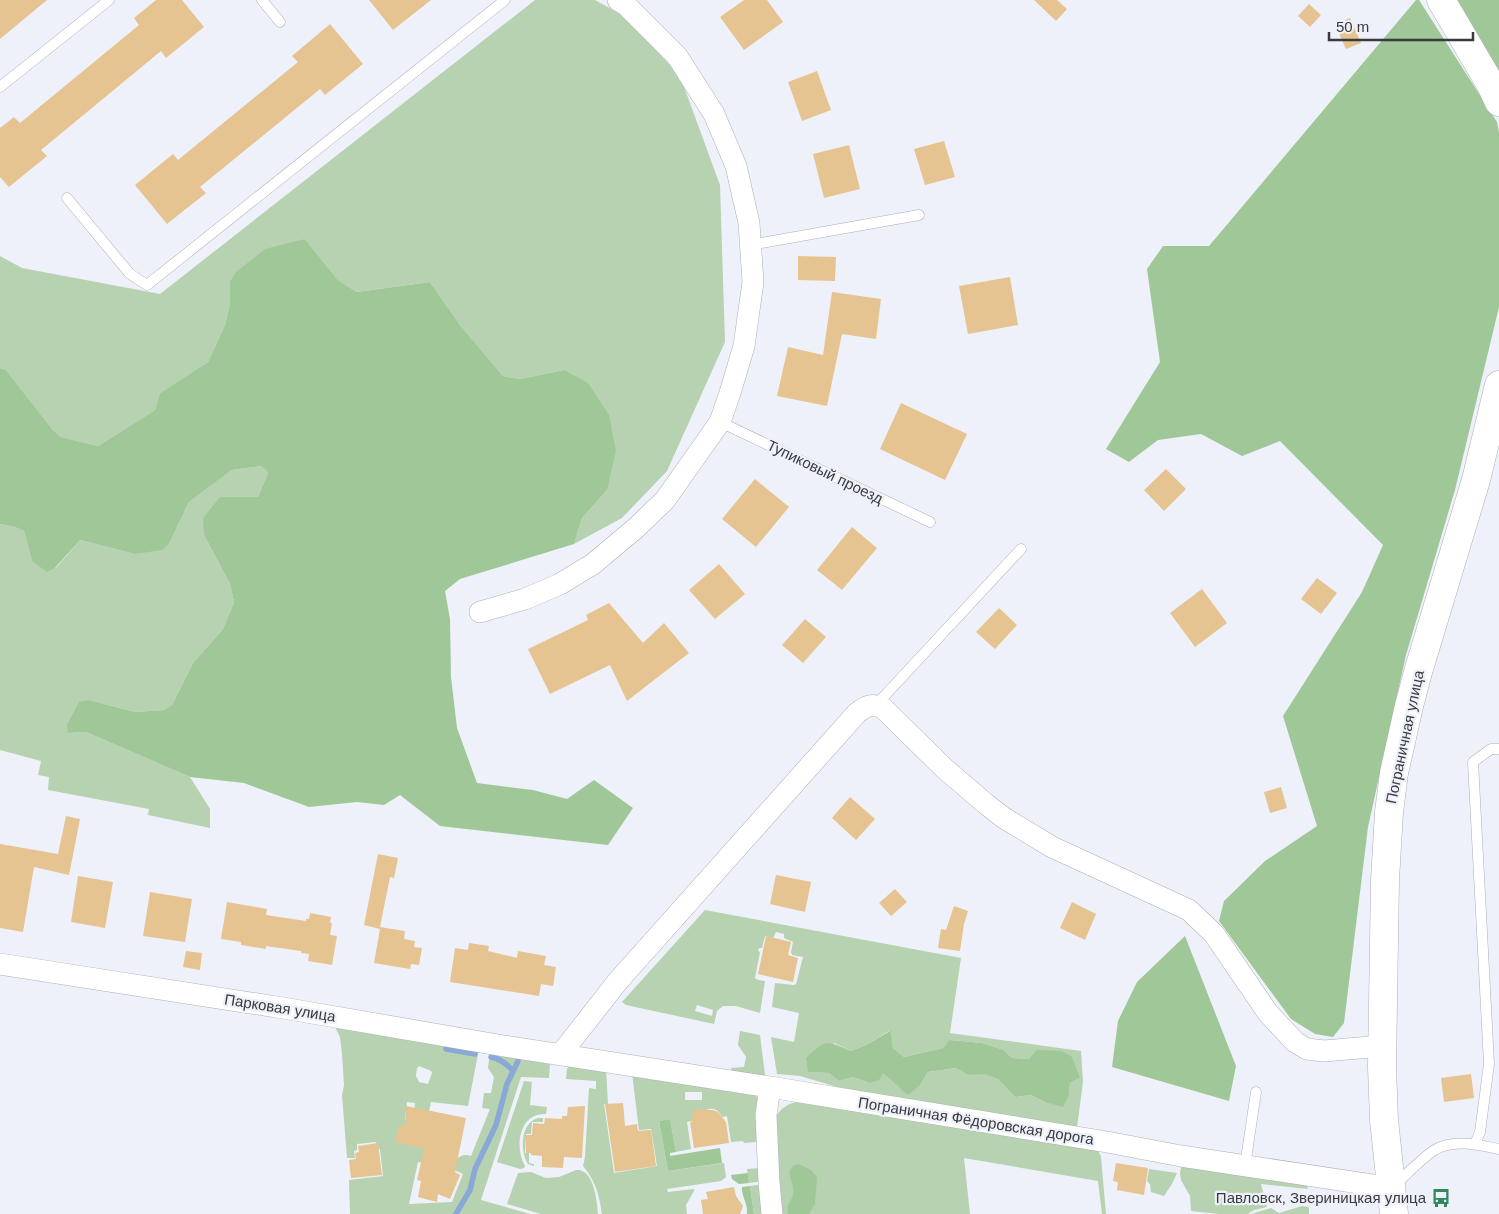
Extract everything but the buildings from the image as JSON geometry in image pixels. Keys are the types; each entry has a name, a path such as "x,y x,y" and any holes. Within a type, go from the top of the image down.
{"street":[{"path":"480,612 526,599 560,584 592,564 637,527 665,500 720,422 744,346 753,282 749,224 736,166 714,114 677,56 626,5 618,0"},
{"path":"1442,0 1499,102"},
{"name":"Пограничная улица","path":"1393,1201 1384,1120 1382,1046 1386,845 1394,773 1418,672 1476,480 1499,385"},
{"path":"560,1055 618,981 857,713 870,705 883,708 945,769 1004,818 1052,847 1189,910 1214,934 1268,1013 1295,1042 1307,1049 1324,1051 1382,1046"},
{"name":"Парковая улица","path":"0,964 274,1007 560,1055"},
{"name":"Пограничная Фёдоровская дорога","path":"560,1055 770,1087 1245,1166 1393,1201"},
{"path":"770,1087 766,1115 772,1214"}],"lane":[{"path":"0,87 109,0"},
{"path":"262,0 280,22"},
{"path":"67,198 130,274 146,285 505,0"},
{"path":"750,245 919,215"},
{"name":"Тупиковый проезд","path":"720,422 930,522"},
{"path":"876,705 1021,549"},
{"path":"1475,1144 1480,1132 1489,1064 1473,762 1492,749 1499,749"},
{"path":"1245,1166 1256,1092"},
{"path":"1393,1201 1434,1150 1447,1145 1475,1144 1499,1149"}],"green space":[{"path":"535,0 595,0 624,16 680,76 720,185 725,342 667,471 622,518 574,544 582,518 607,490 564,370 520,379 503,376 460,325 430,282 357,292 338,280 305,239 235,273 230,281 230,304 225,325 208,362 160,393 155,410 98,446 61,437 53,430 6,370 0,368 0,256 22,268 160,294"},
{"path":"1416,0 1419,0 1497,122 1499,133 1499,307 1455,490 1406,655 1368,827 1344,1023 1333,1037 1315,1034 1291,1019 1219,921 1224,901 1265,861 1317,826 1283,716 1362,592 1383,545 1280,441 1242,456 1201,434 1158,440 1129,462 1106,449 1160,362 1147,269 1163,246 1209,246"},
{"path":"1441,0 1499,0 1499,108"},
{"path":"305,239 338,280 357,292 430,282 460,325 503,376 520,379 564,370 588,383 609,415 616,451 607,490 582,518 574,544 460,579 445,591 450,619 451,677 457,728 477,783 533,790 567,799 594,780 633,808 608,845 440,826 400,795 384,805 357,802 309,807 244,783 190,777 86,732 68,733 67,725 79,702 89,700 135,712 164,710 172,705 193,663 223,629 234,602 230,584 204,535 203,518 220,497 258,497 268,473 261,466 232,470 189,502 169,544 162,550 135,554 80,540 55,568 47,572 32,561 24,531 0,524 0,368 6,370 53,430 61,437 98,446 155,410 160,393 208,362 225,325 230,304 230,281 235,273 265,249"},
{"path":"261,466 268,473 258,497 220,497 204,535 230,584 234,602 223,629 193,663 172,705 164,710 135,712 89,700 68,733 86,732 190,777 210,809 210,828 148,815 149,809 48,790 49,777 38,775 41,761 0,750 0,524 24,531 32,561 56,568 80,540 135,554 169,544 189,502 232,470"},
{"path":"705,910 961,958 950,1033 1081,1051 1083,1082 1077,1127 871,1097 800,1076 777,1074 771,1037 794,1042 799,1013 772,1007 775,983 796,984 803,957 792,955 793,942 784,938 784,934 776,932 773,938 765,936 762,948 759,948 758,951 760,952 755,978 765,981 760,1013 736,1006 723,1006 717,1011 714,1024 626,1005 622,1002","holes":["697,1005 713,1010 712,1016 695,1011","889,1031 893,1048 904,1057 943,1048 951,1040 982,1043 1004,1050 1012,1058 1029,1059 1078,1074 1080,1078 1070,1083 1069,1095 1045,1102 1031,1095 1015,1097 998,1079 985,1073 968,1075 956,1068 928,1072 920,1085 894,1081 883,1072 869,1083 853,1077 839,1081 829,1073 808,1072 834,1043 851,1051 866,1045"]},
{"path":"1185,936 1236,1066 1229,1101 1112,1067 1118,1021 1137,982"},
{"path":"335,1027 479,1049 468,1106 431,1102 422,1144 431,1164 418,1162 409,1204 452,1202 463,1174 452,1169 453,1166 461,1156 471,1156 490,1109 482,1108 484,1093 491,1093 494,1077 488,1068 490,1051 550,1063 549,1078 521,1077 481,1200 530,1214 350,1214 349,1180 383,1176 380,1149 378,1149 376,1142 357,1144 357,1150 354,1151 355,1158 347,1158 340,1037","holes":["419,1066 431,1071 428,1084 419,1082 416,1076","407,1102 415,1103 413,1121 405,1120"]},
{"path":"740,1031 760,1035 765,1075 761,1077 732,1071 731,1068 744,1067 746,1057 738,1045"},
{"path":"890,1031 893,1048 904,1057 943,1048 950,1040 982,1043 1004,1050 1012,1058 1029,1059 1037,1050 1062,1051 1072,1057 1080,1078 1070,1083 1069,1095 1063,1107 1045,1102 1031,1095 1015,1097 998,1079 985,1074 968,1075 956,1068 928,1072 920,1085 908,1095 883,1073 879,1080 869,1083 853,1077 839,1081 829,1073 808,1072 806,1058 822,1045 831,1043 851,1051 866,1045"},
{"path":"569,1065 606,1069 608,1104 604,1104 614,1173 657,1166 651,1129 639,1130 632,1073 754,1094 758,1098 757,1142 731,1142 727,1116 722,1117 717,1110 710,1109 705,1110 700,1119 687,1122 691,1149 676,1152 670,1119 659,1121 668,1171 724,1163 726,1177 721,1181 667,1189 668,1192 694,1189 686,1205 687,1214 602,1214 596,1188 583,1166 589,1088 596,1089 596,1081 566,1079","holes":["685,1092 702,1092 702,1100 685,1100"]},
{"path":"524,1081 532,1082 530,1105 547,1107 546,1114 537,1115 530,1119 521,1132 520,1150 525,1166 520,1169 497,1162"},
{"path":"796,1102 1097,1148 1101,1157 1106,1214 1102,1214 1098,1181 964,1158 970,1214 778,1214 776,1117 784,1107"},
{"path":"543,1118 543,1122 532,1122 531,1134 526,1134 525,1153 529,1153 529,1163 534,1164 534,1166 528,1164 525,1158 523,1138 528,1125 532,1121"},
{"path":"670,1119 676,1152 670,1153 670,1156 720,1148 722,1163 668,1171 659,1121"},
{"path":"1182,1163 1306,1182 1308,1189 1261,1184 1267,1207 1254,1210 1248,1214 1218,1214 1191,1211 1190,1196 1181,1180"},
{"path":"799,1164 811,1170 817,1177 815,1204 809,1214 788,1214 788,1205 793,1191 789,1172 794,1165"},
{"path":"761,1168 763,1181 749,1183 747,1169"},
{"path":"1149,1169 1177,1173 1164,1196 1151,1192 1150,1184 1147,1181"},
{"path":"576,1170 587,1174 591,1180 598,1214 541,1214 507,1204 518,1173 531,1172 546,1178 559,1177"},
{"path":"748,1173 749,1183 739,1184 732,1179 731,1175"},
{"path":"764,1184 767,1214 754,1214 750,1186"},
{"path":"750,1186 754,1214 747,1214 742,1190 742,1187"},
{"path":"1302,1206 1309,1207 1309,1214 1251,1214 1271,1208 1279,1213"}],"waterway":[{"path":"446,1049 475,1054"},
{"path":"491,1057 504,1062 513,1071"},
{"path":"456,1214 470,1190 475,1169 496,1125 507,1084 518,1061"}],"place":[{"name":"Павловск, Звериницкая улица","path":"1441,1198"}]}
